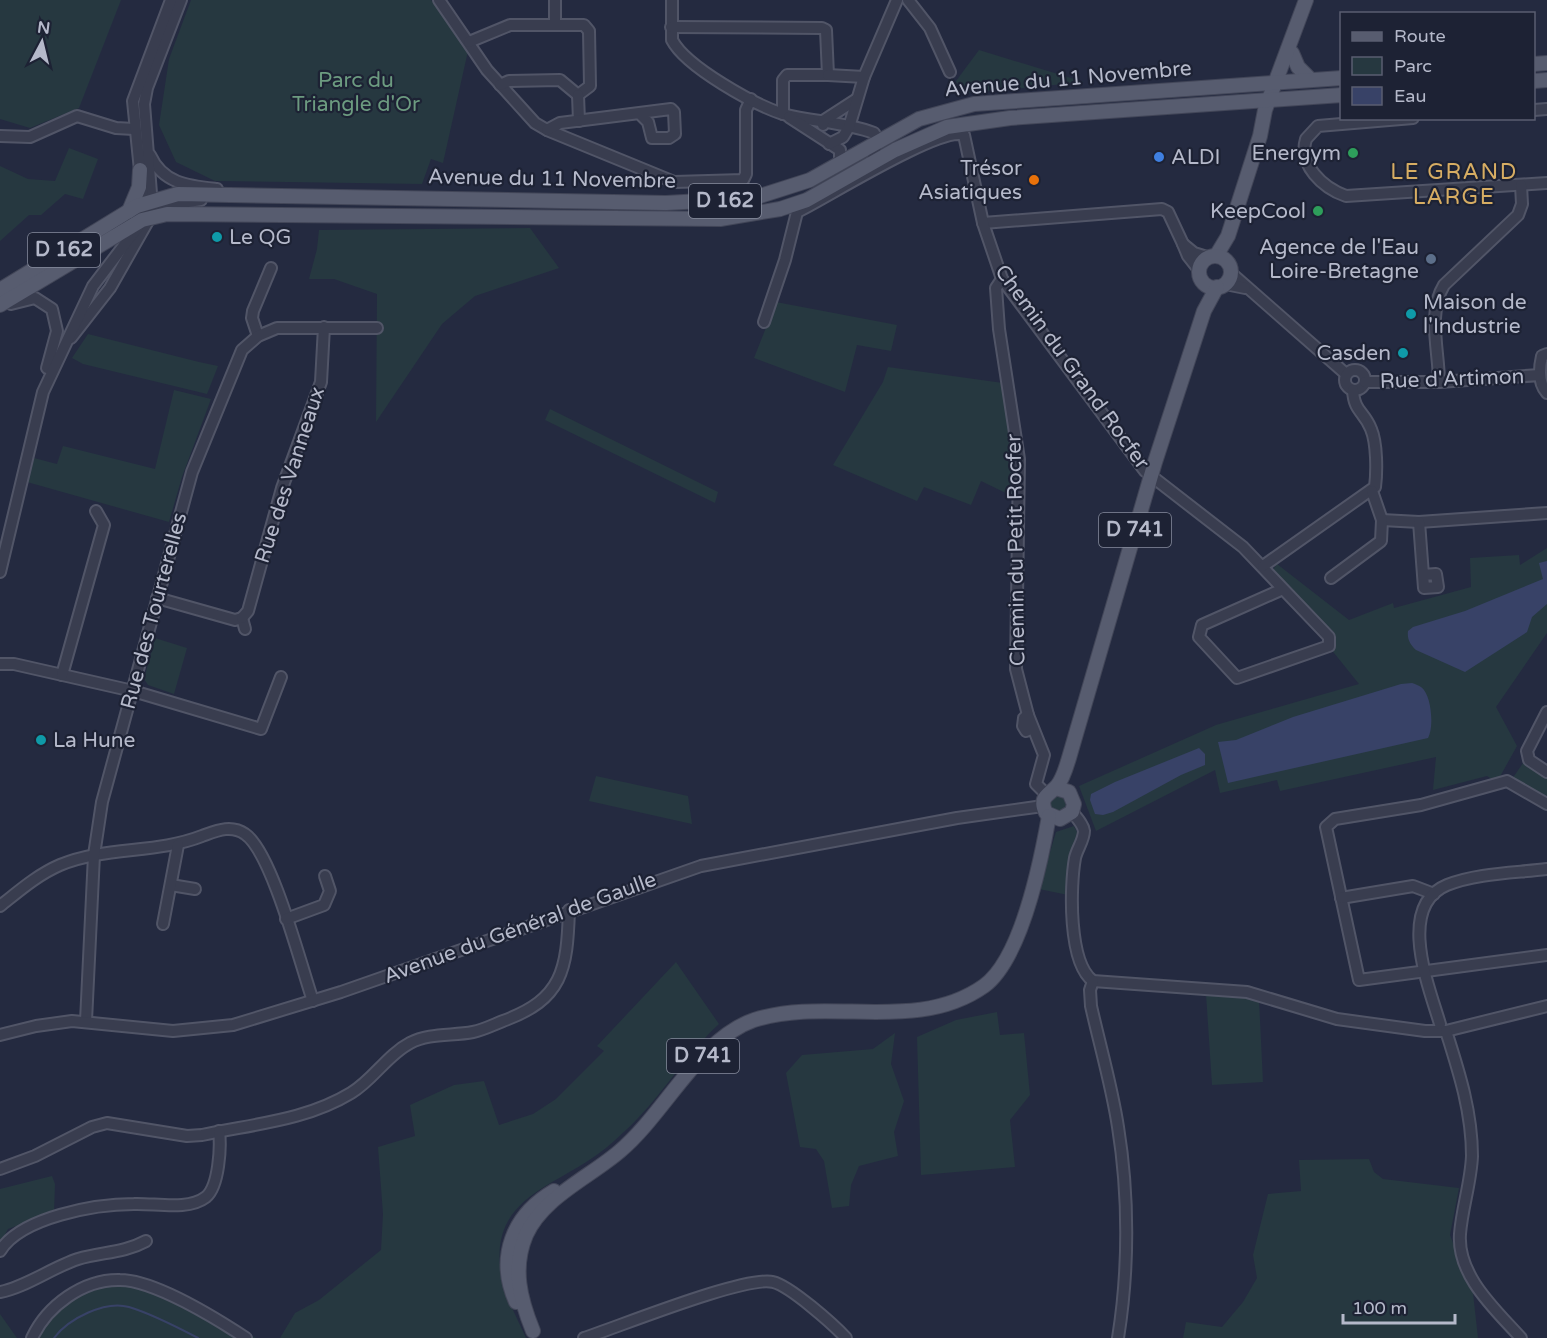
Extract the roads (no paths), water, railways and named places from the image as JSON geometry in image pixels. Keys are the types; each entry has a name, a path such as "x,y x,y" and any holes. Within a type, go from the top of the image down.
{"main road":[{"name":"D 741","path":"536,1334 518,1306 508,1281 507,1258 512,1235 524,1215 540,1200 591,1173 635,1137 717,1041 741,1025 789,1014 919,1010 946,1004 983,986 1000,971 1014,947 1151,475 1260,136 1270,120 1276,91 1306,0"},
{"path":"1247,85 1289,51 1298,67 1311,80"},
{"name":"Avenue du 11 Novembre","path":"144,210 720,219 780,209 807,200 869,162 924,135 973,122 1236,102 1311,80 1340,78"},
{"name":"Avenue du 11 Novembre","path":"869,162 878,140 918,119 974,104 1247,85 1276,91 1340,95"},
{"path":"1160,108 1196,97 1340,85"},
{"path":"1236,102 1255,117 1260,136"},
{"name":"Avenue du 11 Novembre","path":"144,210 178,194 573,202 716,201 754,198 783,191 840,157 869,162"},
{"path":"140,170 139,187 144,210"},
{"name":"D 162","path":"0,305 66,266 144,210"},
{"name":"D 162","path":"0,290 144,210"},
{"path":"1199,270 1218,272"}],"street":[{"path":"140,170 134,129 135,94 171,0"},
{"path":"59,355 110,288 144,210 148,152 144,113 147,88 181,0"},
{"path":"439,0 500,85 535,123 674,182 737,182 746,174 746,110 751,99"},
{"path":"555,0 555,25"},
{"path":"672,0 671,27 674,44 687,58 751,99 783,114 828,143"},
{"path":"828,143 843,137 849,127 864,77 897,0"},
{"path":"908,0 930,28 950,72"},
{"path":"469,42 505,26 584,25 589,31 590,86 578,95"},
{"path":"671,27 822,27 828,37 828,75"},
{"path":"783,114 785,77 790,74 864,77"},
{"path":"500,85 509,81 560,80 578,95 579,121"},
{"path":"823,121 857,98"},
{"path":"547,130 560,123 642,114"},
{"path":"783,114 849,127 874,134 878,140"},
{"path":"0,136 30,137 77,116 116,128 134,129"},
{"path":"1389,120 1318,126 1306,139 1305,160 1309,168 1332,190 1346,196 1547,183"},
{"path":"823,121 822,136 840,157"},
{"path":"969,153 973,122"},
{"path":"764,322 785,260 797,212 869,162 942,136 956,133 965,137 969,153"},
{"path":"148,152 163,174 182,185 255,195"},
{"name":"Chemin du Grand Rocfer","path":"969,153 983,224 1002,279 1116,435 1151,475 1197,514 1244,547 1329,637 1329,646 1237,678 1199,637 1202,625 1282,589"},
{"path":"1439,382 1436,317 1439,294 1444,285 1518,215 1522,204 1521,185"},
{"path":"983,224 1162,209 1168,212 1183,244 1199,270"},
{"path":"43,392 93,286 144,210"},
{"path":"1183,244 1234,284 1257,293 1346,374"},
{"path":"271,268 253,311 258,336 278,328 377,328"},
{"name":"Chemin du Petit Rocfer","path":"1002,279 996,288 997,304 1019,459 1016,669 1032,728 1044,755 1036,784 1056,804"},
{"path":"0,310 21,299 35,298 48,304 56,315 57,331 0,572"},
{"name":"Rue des Vanneaux","path":"157,598 243,623 282,488 321,382 324,327"},
{"name":"Rue des Tourterelles","path":"86,1021 94,855 102,802 200,446 242,350 258,336"},
{"path":"1547,354 1542,356 1540,375 1540,385 1547,393"},
{"path":"1263,566 1372,491 1376,482 1372,434 1368,424 1355,407 1353,390 1345,382 1346,374 1352,370 1359,370 1364,375 1365,382 1358,389 1353,390"},
{"name":"Rue d'Artimon","path":"1365,382 1439,382 1540,375"},
{"path":"1331,578 1378,545 1383,537 1382,520 1372,491"},
{"path":"62,675 104,525 96,511"},
{"path":"1382,520 1419,522 1547,513"},
{"path":"1419,522 1423,575"},
{"path":"0,657 14,664"},
{"path":"0,664 14,664 133,691 261,729 281,677"},
{"path":"1547,712 1527,751 1529,760 1547,772"},
{"path":"1547,804 1507,782 1422,805 1330,820 1326,832 1359,980 1547,955"},
{"path":"1056,804 1080,822 1084,833 1074,860 1074,944 1081,967 1093,981 1247,992 1337,1019 1425,1031 1547,1006"},
{"name":"Avenue du Général de Gaulle","path":"0,1035 36,1026 86,1021 173,1030 207,1029 256,1019 667,876 718,862 1056,804"},
{"path":"0,906 36,877 59,866 94,855 178,845 230,828 246,834 252,840 274,884 313,1001"},
{"path":"164,924 178,845"},
{"path":"1521,1338 1476,1286 1463,1254 1460,1236 1469,1180 1471,1138 1466,1096 1424,971 1419,929 1421,916 1434,894 1446,885 1547,869"},
{"path":"286,919 324,905 330,891 325,876"},
{"path":"171,885 195,889"},
{"path":"1341,898 1413,886 1434,894"},
{"path":"0,1169 35,1156 92,1127 107,1123 187,1136 311,1112 366,1083 410,1043 431,1036 474,1032 537,1006 548,997 561,975 569,910"},
{"path":"1093,981 1090,990 1090,1006 1118,1126 1122,1155 1125,1282 1118,1338"},
{"path":"0,1251 7,1240 20,1229 59,1215 130,1204 196,1202 207,1196 213,1188 221,1149 219,1131"},
{"path":"0,1292 9,1291 44,1272 80,1259 130,1250 146,1241"},
{"path":"32,1338 44,1318 69,1296 87,1286 122,1280 191,1305 246,1338"},
{"path":"584,1338 719,1292 766,1281 783,1285 846,1338"}],"water":[{"path":"1547,561 1547,604 1532,617 1527,632 1465,672 1416,650 1411,643 1408,631 1413,627 1465,611 1543,579 1539,563"},
{"path":"1412,683 1421,687 1428,697 1431,720 1428,738 1228,783 1218,742 1236,740 1293,717 1401,684"},
{"path":"1199,748 1205,754 1205,765 1181,775 1113,812 1103,815 1095,814 1090,800 1091,794"}],"waterway":[{"path":"54,1338 78,1318 109,1306 129,1307 146,1313 198,1338"}],"place":[{"name":"Energym","path":"1353,153"},
{"name":"ALDI","path":"1159,157"},
{"name":"Trésor Asiatiques","path":"1034,180"},
{"name":"KeepCool","path":"1318,211"},
{"name":"Le QG","path":"217,237"},
{"name":"Agence de l'Eau Loire-Bretagne","path":"1431,259"},
{"name":"Maison de l'Industrie","path":"1411,314"},
{"name":"Casden","path":"1403,353"},
{"name":"La Hune","path":"41,740"}],"district":[{"name":"LE GRAND LARGE","path":"1454,184"}],"park label":[{"name":"Parc du Triangle d'Or","path":"356,92"}]}
